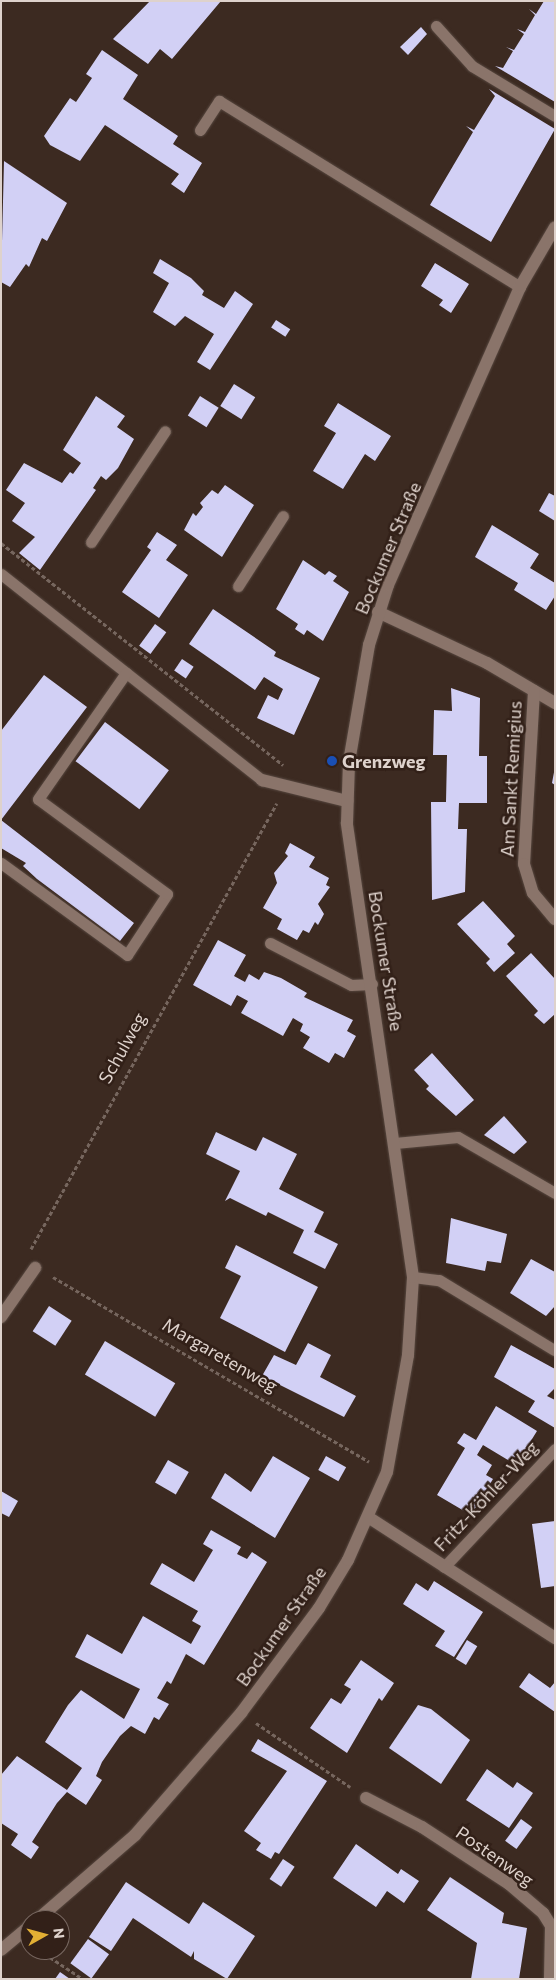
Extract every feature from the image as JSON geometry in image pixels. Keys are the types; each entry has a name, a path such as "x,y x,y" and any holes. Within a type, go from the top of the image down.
{"street":[{"name":"Bockumer Straße","path":"49,1910 135,1835 241,1713 319,1608 368,1518 387,1472 408,1355 413,1277 347,800 349,762 378,612 520,286 555,227"},
{"path":"378,612 487,662 555,703"},
{"name":"Am Sankt Remigius","path":"534,691 524,864 533,892 555,919"},
{"path":"262,780 285,788 347,800"},
{"path":"1,1317 35,1268"},
{"name":"Fritz-Köhler-Weg","path":"368,1518 444,1567"},
{"path":"444,1567 555,1638"},
{"name":"Postenweg","path":"366,1798 422,1827 509,1884 543,1913 551,1926 550,1979"},
{"path":"1,1950 20,1934"}],"lane":[{"path":"436,26 472,66 555,116"},
{"path":"200,130 219,101 520,286"},
{"path":"91,542 165,431"},
{"path":"238,586 283,516"},
{"path":"1,574 262,780"},
{"path":"1,863 127,955 167,894 38,799 126,673"},
{"path":"270,943 351,985 372,984"},
{"path":"395,1143 458,1137 555,1193"},
{"path":"413,1277 440,1280 554,1350"},
{"name":"Fritz-Köhler-Weg","path":"444,1567 555,1449"}],"path":[{"path":"1,544 283,762 285,788"},
{"name":"Schulweg","path":"35,1268 24,1261 285,788"},
{"name":"Margaretenweg","path":"35,1268 387,1472"},
{"path":"241,1713 366,1798"},
{"path":"54,1960 83,1979"}],"building":[{"path":"150,1 221,1 172,59 160,49 148,64 113,39"},
{"path":"544,1 555,1 555,102 495,66 503,68 513,51 506,47 514,50 524,34 517,29 525,32 535,15 529,9 536,14"},
{"path":"421,27 427,34 408,55 400,47"},
{"path":"102,50 138,75 123,99 178,136 173,144 202,163 184,193 171,184 179,174 105,125 80,161 50,145 44,136 70,98 76,102 92,78 86,74"},
{"path":"489,89 555,129 491,242 430,205 473,132 466,126 474,130 495,96"},
{"path":"4,161 67,203 47,241 42,238 29,267 26,264 10,287 1,282"},
{"path":"160,259 191,278 204,291 202,295 224,308 235,291 253,304 210,370 197,362 214,334 185,316 175,326 153,312 169,283 153,273"},
{"path":"435,263 469,284 451,313 439,305 443,300 421,286"},
{"path":"276,320 290,329 285,337 271,328"},
{"path":"234,384 255,397 241,419 220,406"},
{"path":"96,396 125,416 117,427 134,439 118,468 106,480 101,476 93,488 96,490 40,570 19,553 35,537 12,521 25,503 6,490 24,463 62,483 70,472 73,474 81,463 63,450"},
{"path":"200,396 219,408 206,427 188,416"},
{"path":"338,403 391,436 375,461 365,454 343,489 313,471 336,433 324,426"},
{"path":"225,485 254,505 222,557 184,530 193,513 196,516 203,507 200,503 212,490 218,494"},
{"path":"549,493 555,496 555,521 539,511"},
{"path":"492,525 539,554 530,568 555,583 555,596 546,610 514,590 518,583 475,557"},
{"path":"157,532 177,545 166,560 188,575 159,618 122,592 151,550 147,547"},
{"path":"303,560 325,575 329,571 337,576 333,581 349,592 323,641 307,630 304,635 295,629 298,624 276,609"},
{"path":"213,609 276,652 274,656 320,678 294,735 257,718 268,695 278,700 283,689 264,677 255,690 189,644"},
{"path":"155,624 166,632 150,654 139,646"},
{"path":"182,659 194,667 186,678 174,671"},
{"path":"44,675 87,707 1,820 1,731"},
{"path":"451,688 480,698 479,756 487,756 487,803 459,803 458,829 467,829 465,892 432,900 431,802 446,802 447,755 433,755 434,710 452,711"},
{"path":"105,722 169,770 139,809 76,761"},
{"path":"555,767 555,785 552,783"},
{"path":"1,820 134,923 120,941 37,879 23,866 26,863 1,848"},
{"path":"290,843 315,857 309,867 329,878 326,885 330,887 318,904 324,914 318,925 315,922 309,933 303,930 297,940 277,929 282,919 263,908 277,883 274,873 288,856 285,853"},
{"path":"483,901 515,936 507,944 515,953 494,972 486,963 490,959 457,924"},
{"path":"218,940 246,955 234,976 245,982 249,974 259,980 264,972 281,978 307,993 304,997 353,1020 347,1031 356,1036 344,1058 335,1053 329,1063 303,1048 310,1037 300,1031 303,1024 293,1018 283,1036 241,1013 248,1001 237,995 231,1006 193,985"},
{"path":"531,953 555,979 555,1014 544,1024 534,1015 538,1011 506,976"},
{"path":"432,1053 474,1100 456,1116 426,1089 429,1086 414,1070"},
{"path":"504,1116 527,1142 514,1154 484,1135"},
{"path":"216,1132 256,1151 263,1137 297,1154 279,1189 324,1212 314,1232 338,1244 325,1269 293,1253 304,1230 268,1212 266,1216 230,1198 225,1201 240,1171 206,1154"},
{"path":"451,1218 507,1234 501,1263 487,1261 485,1271 446,1263"},
{"path":"236,1245 318,1287 285,1352 220,1318 241,1276 225,1268"},
{"path":"531,1259 555,1272 555,1306 546,1316 510,1293"},
{"path":"49,1306 72,1321 55,1346 33,1331"},
{"path":"105,1341 175,1383 155,1417 85,1374"},
{"path":"308,1343 331,1355 320,1377 356,1396 344,1417 262,1376 274,1355 296,1365"},
{"path":"511,1345 555,1369 555,1388 547,1396 555,1400 555,1428 528,1412 535,1401 494,1377"},
{"path":"496,1406 537,1431 516,1465 483,1445 477,1455 492,1465 486,1475 493,1479 471,1515 437,1495 465,1448 457,1443 464,1433 476,1440"},
{"path":"273,1456 310,1478 275,1538 211,1498 225,1473 251,1492"},
{"path":"326,1456 346,1467 338,1481 318,1470"},
{"path":"168,1460 189,1472 176,1495 155,1483"},
{"path":"1,1491 18,1501 9,1517 1,1513"},
{"path":"555,1521 555,1586 541,1588 532,1524"},
{"path":"211,1530 241,1547 237,1554 247,1559 252,1552 267,1562 204,1665 186,1654 171,1684 167,1681 157,1698 169,1704 159,1720 154,1717 145,1734 131,1726 120,1736 102,1762 96,1776 102,1780 86,1805 67,1792 57,1803 32,1842 39,1847 31,1859 11,1845 18,1834 1,1823 1,1775 17,1756 67,1790 82,1768 45,1742 68,1705 81,1690 124,1719 140,1689 75,1657 87,1634 122,1654 143,1616 191,1644 201,1626 192,1621 198,1611 150,1584 162,1563 194,1582 213,1550 203,1544"},
{"path":"434,1581 483,1612 454,1657 435,1646 445,1631 403,1604 416,1583 428,1591"},
{"path":"467,1640 477,1646 466,1665 456,1659"},
{"path":"361,1660 394,1683 382,1701 379,1698 347,1753 310,1728 331,1698 341,1704 351,1689 344,1685"},
{"path":"529,1673 550,1688 555,1682 555,1712 519,1687"},
{"path":"418,1705 431,1709 470,1740 441,1784 389,1748"},
{"path":"258,1739 327,1781 279,1854 275,1852 271,1859 256,1850 261,1843 244,1831 287,1771 251,1751"},
{"path":"487,1769 513,1788 517,1782 533,1793 509,1828 466,1800"},
{"path":"521,1819 532,1827 516,1849 505,1841"},
{"path":"356,1844 398,1874 401,1869 419,1881 404,1903 387,1891 376,1907 333,1878"},
{"path":"283,1859 295,1867 281,1887 270,1879"},
{"path":"450,1877 504,1913 502,1923 527,1928 519,1979 471,1979 477,1943 427,1910"},
{"path":"126,1882 189,1924 203,1902 255,1936 227,1979 194,1959 194,1951 191,1957 133,1918 111,1951 89,1937"},
{"path":"88,1939 109,1954 91,1979 70,1963"},
{"path":"60,1972 70,1979 55,1979"}],"place":[{"name":"Grenzweg","path":"332,761"}]}
